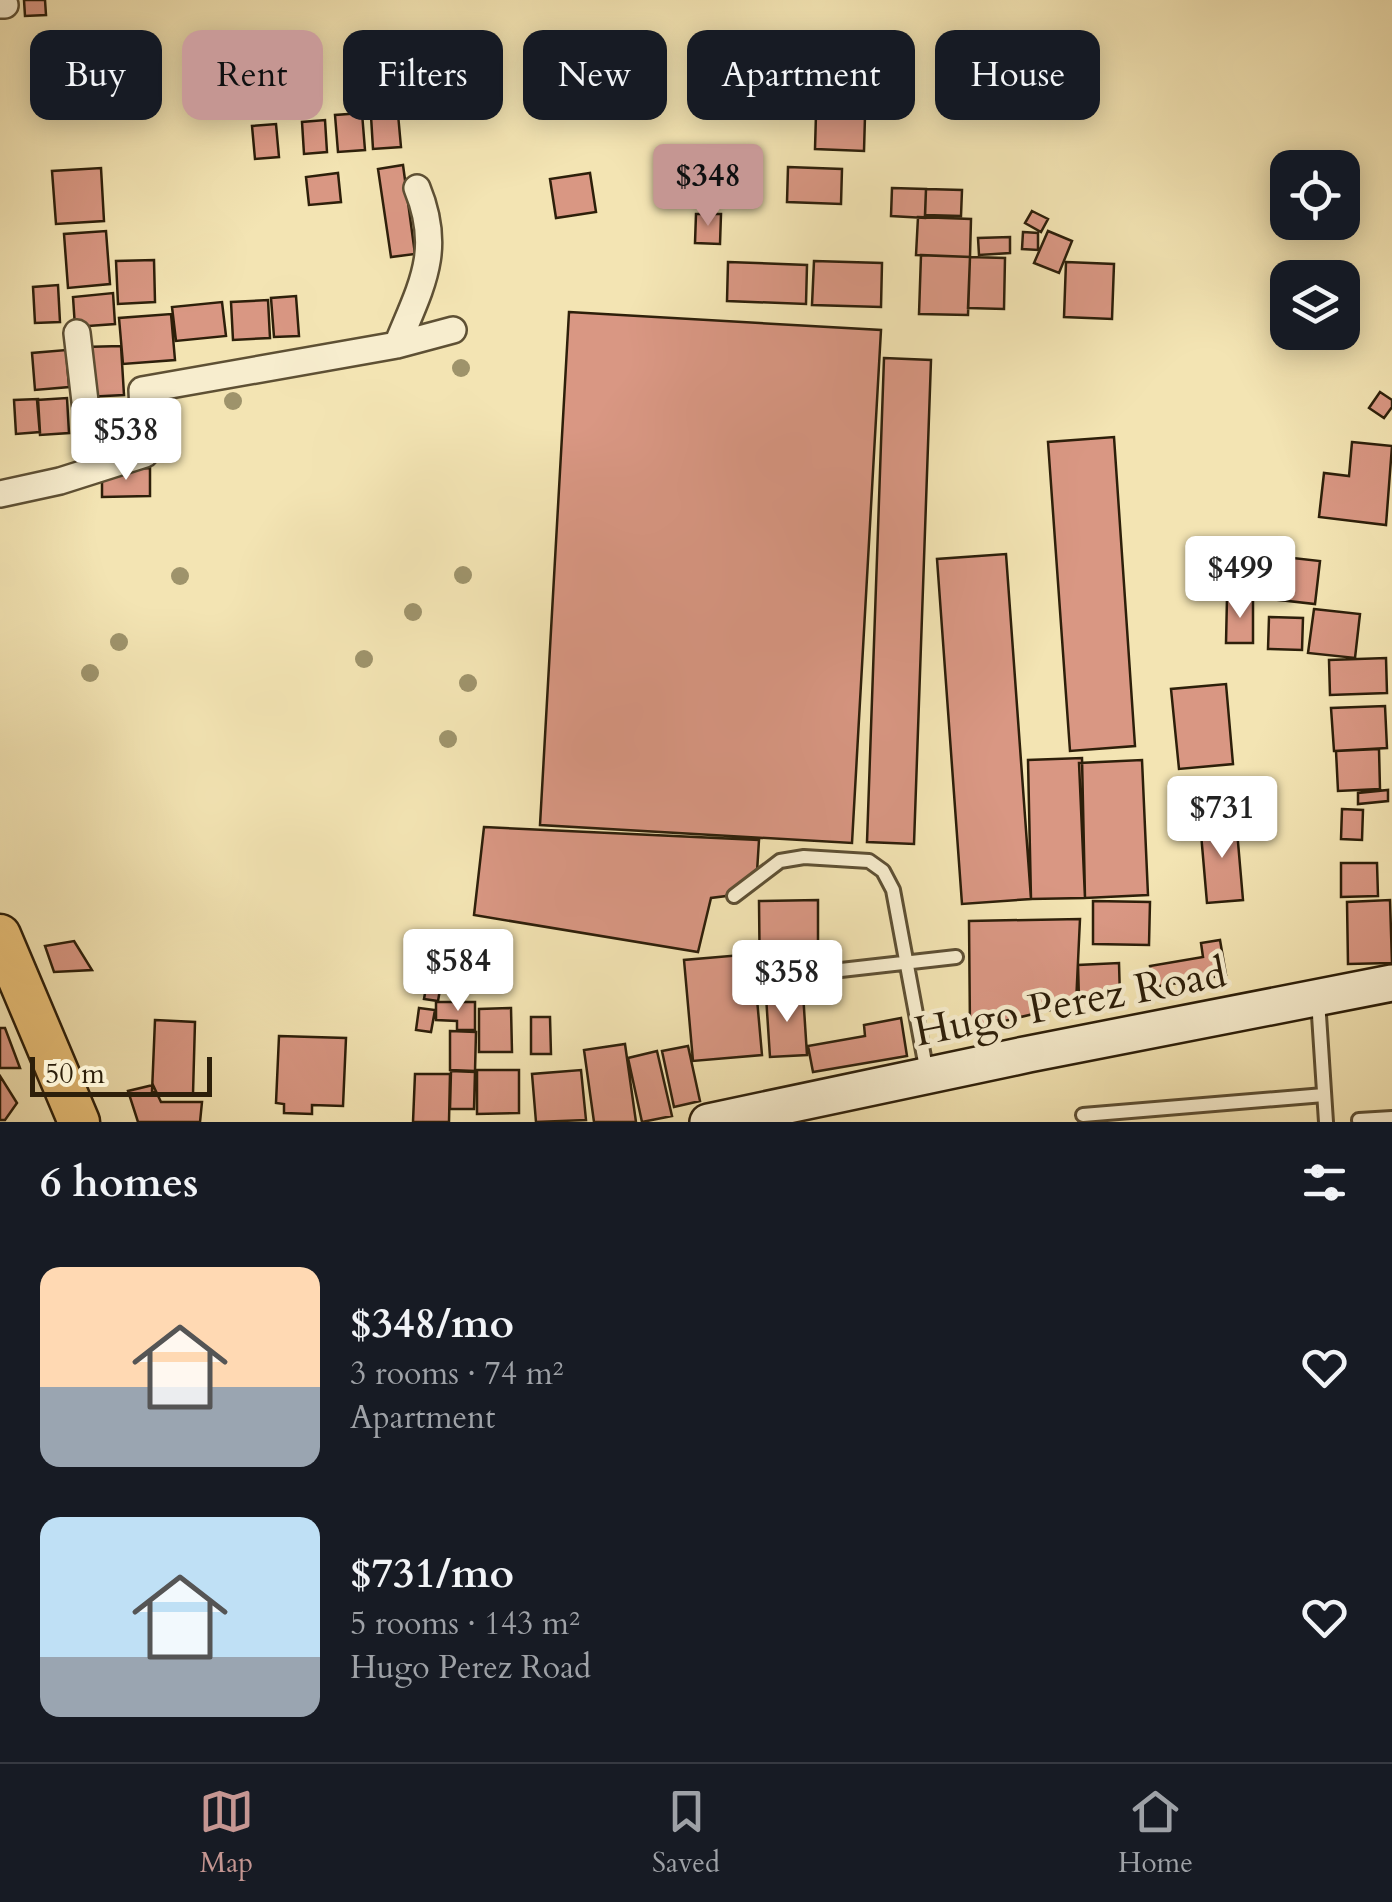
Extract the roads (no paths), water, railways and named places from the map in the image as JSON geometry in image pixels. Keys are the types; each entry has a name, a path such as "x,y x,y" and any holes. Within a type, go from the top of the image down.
{"main road":[{"path":"0,935 78,1122"}],"street":[{"path":"396,344 420,288 431,248 426,210 416,188"},
{"path":"0,494 145,454 142,390 453,330"},
{"path":"77,332 93,470"},
{"name":"Hugo Perez Road","path":"708,1122 1392,983"}],"lane":[{"path":"734,896 780,861 869,860 883,871 893,890 928,1075"},
{"path":"832,971 956,956"},
{"path":"1318,998 1326,1122"},
{"path":"1084,1115 1324,1095"},
{"path":"1359,1120 1392,1118"}]}
